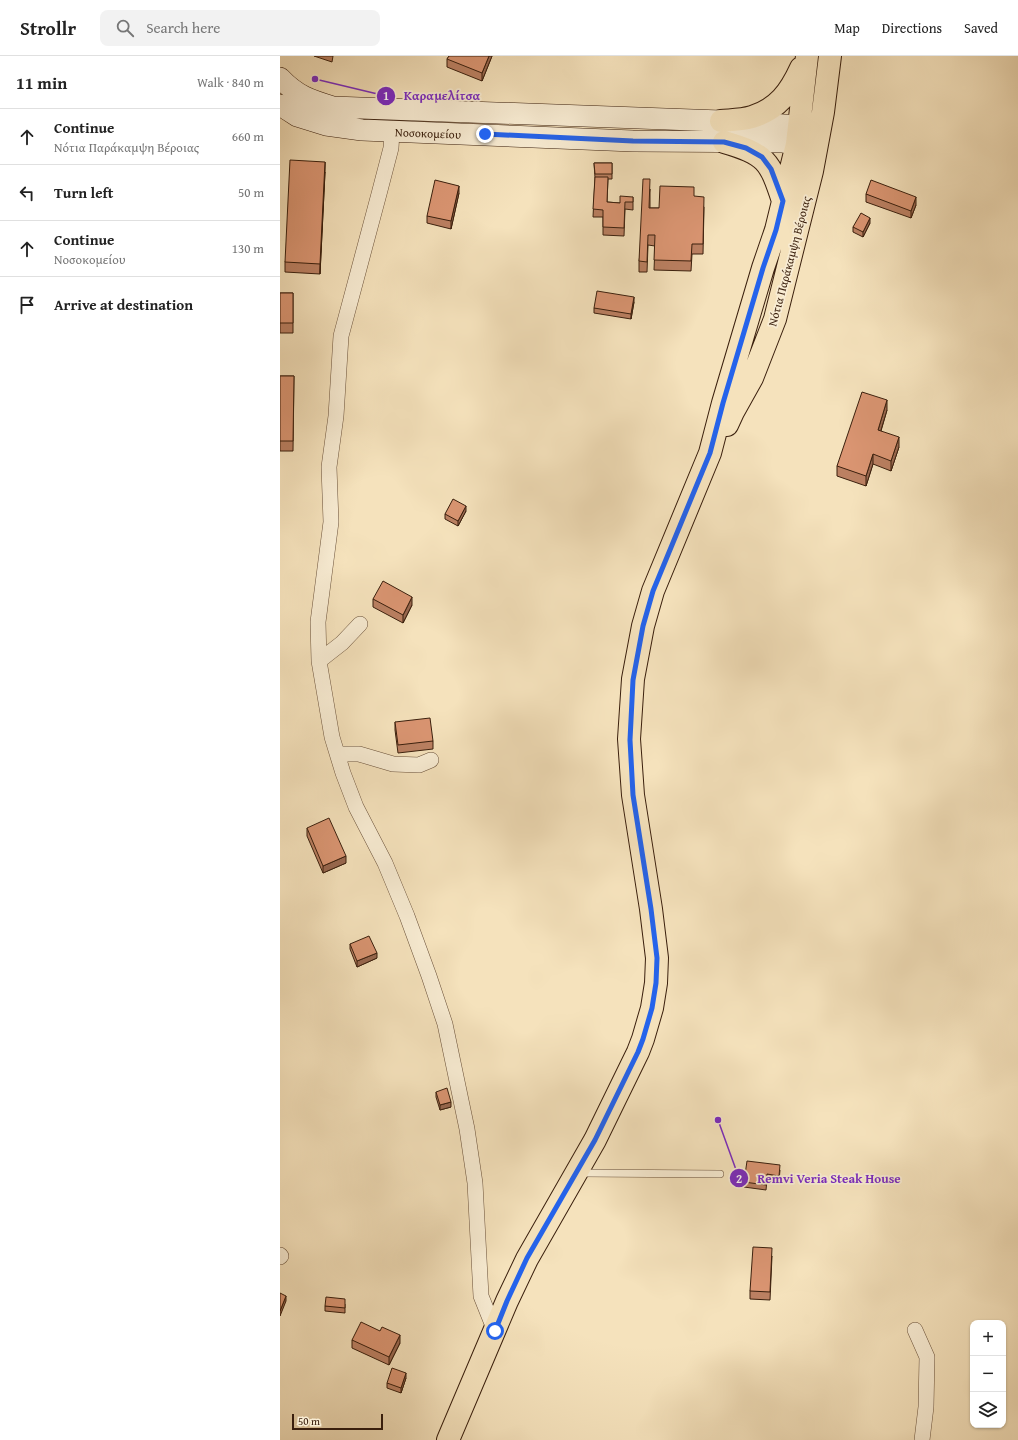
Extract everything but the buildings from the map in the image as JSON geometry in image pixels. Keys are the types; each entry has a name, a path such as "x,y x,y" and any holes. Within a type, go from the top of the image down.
{"main road":[{"path":"721,121 751,117 778,103 788,93 806,56"},
{"name":"Νότια Παράκαμψη Βέροιας","path":"710,453 721,441 733,412 752,378 775,319 788,272 812,171 805,138 806,56"},
{"name":"Νότια Παράκαμψη Βέροιας","path":"448,1440 507,1301 527,1258 595,1140 638,1052 652,1008 656,983 657,958 651,909 633,795 630,740 633,680 643,626 653,591 710,453 723,403 763,268 776,230 783,201 805,138 830,56"},
{"path":"724,142 746,148 762,157 771,169 783,201"}],"street":[{"name":"Νοσοκομείου","path":"280,78 288,87 309,100 333,107 721,121 805,138"},
{"name":"Νοσοκομείου","path":"280,105 297,116 326,125 362,130 633,141 783,142 805,138"},
{"path":"392,131 391,148 380,194 341,336 336,416 329,467 331,522 318,622 320,661 332,737 356,807 385,863 407,916 445,1024 467,1129 474,1183 481,1296 495,1331"},
{"path":"320,661 342,643 360,624"},
{"path":"338,754 359,754 393,764 419,765 431,760"},
{"path":"915,1330 927,1357 926,1407 922,1440"}],"lane":[{"path":"577,1173 720,1174"}],"place":[{"name":"Καραμελίτσα","path":"315,79"},
{"name":"Remvi Veria Steak House","path":"718,1120"}],"route":[{"path":"485,134 633,141 724,142 746,148 762,157 771,169 783,201 776,230 763,268 723,403 710,453 653,591 643,626 633,680 630,740 633,795 651,909 657,958 656,983 652,1008 638,1052 595,1140 527,1258 495,1331"}]}
